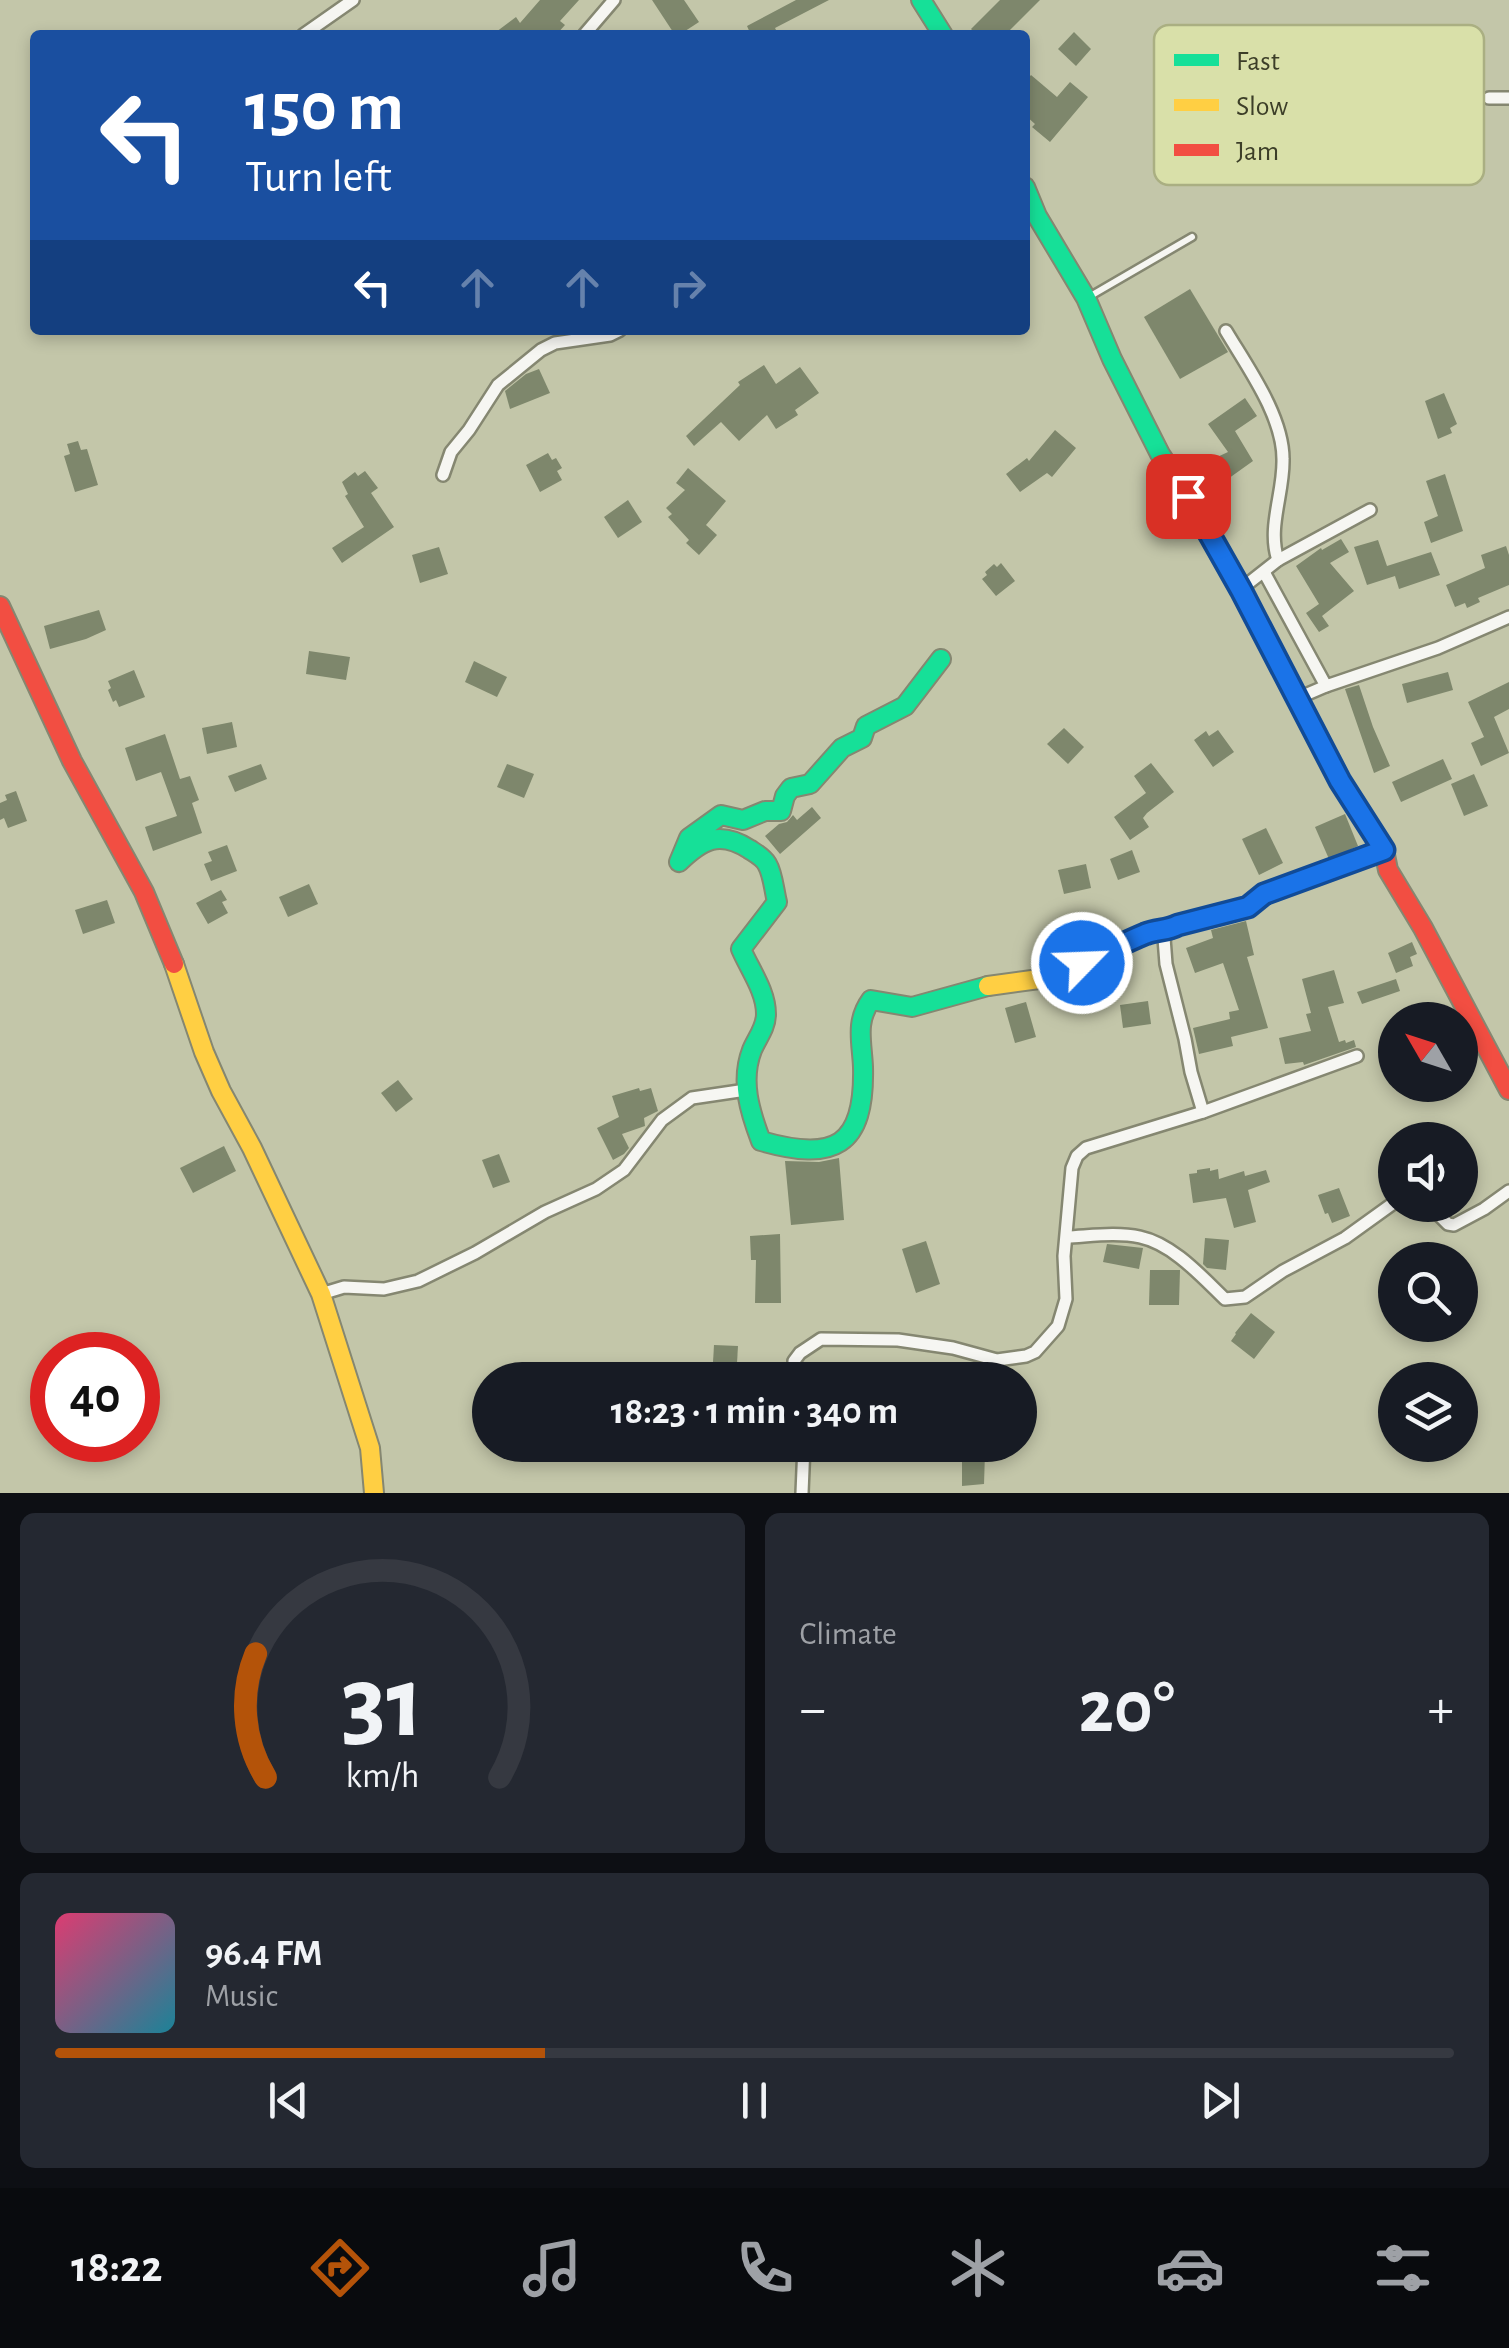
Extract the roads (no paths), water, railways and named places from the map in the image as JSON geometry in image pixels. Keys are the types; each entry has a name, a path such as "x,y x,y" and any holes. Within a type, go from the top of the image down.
{"street":[{"path":"310,30 353,0"},
{"path":"588,30 614,0"},
{"path":"921,0 941,30"},
{"path":"1490,98 1509,98"},
{"path":"1030,200 1086,298 1140,418 1241,590 1340,781 1384,850 1388,870 1509,1090"},
{"path":"1226,332 1278,425 1284,459 1273,538 1278,560"},
{"path":"443,475 451,452 498,385 555,343 610,335"},
{"path":"1241,590 1278,560 1370,510"},
{"path":"1264,572 1326,686"},
{"path":"0,606 72,761 144,892 181,980 220,1091 252,1148 321,1294 370,1448 374,1493"},
{"path":"1298,698 1438,648 1509,617"},
{"path":"941,659 905,706 866,726 862,738 842,748 810,784 791,788 781,811 765,811 744,820 721,815 682,845 680,862 711,840 735,839 768,867 776,902 741,949 762,994 766,1013 764,1032 755,1043 745,1078 750,1112 761,1141 812,1152 831,1148 848,1136 860,1114 864,1065 859,1024 862,1010 871,1000 912,1008 1014,980 1054,977 1149,932 1248,907 1264,894 1384,850"},
{"path":"1169,930 1164,938 1166,964 1203,1112"},
{"path":"794,1362 821,1339 898,1340 953,1348 997,1360 1035,1352 1058,1326 1066,1299 1064,1270 1072,1168 1077,1156 1086,1148 1203,1112 1357,1056"},
{"path":"321,1294 344,1287 384,1288 418,1280 475,1253 624,1170 662,1120 692,1098 746,1090"},
{"path":"1478,1211 1509,1191"},
{"path":"1067,1238 1141,1237 1162,1246 1225,1299 1235,1299 1245,1297 1283,1271 1345,1238 1378,1214"},
{"path":"802,1493 803,1462"}],"lane":[{"path":"1086,298 1192,237"}]}
